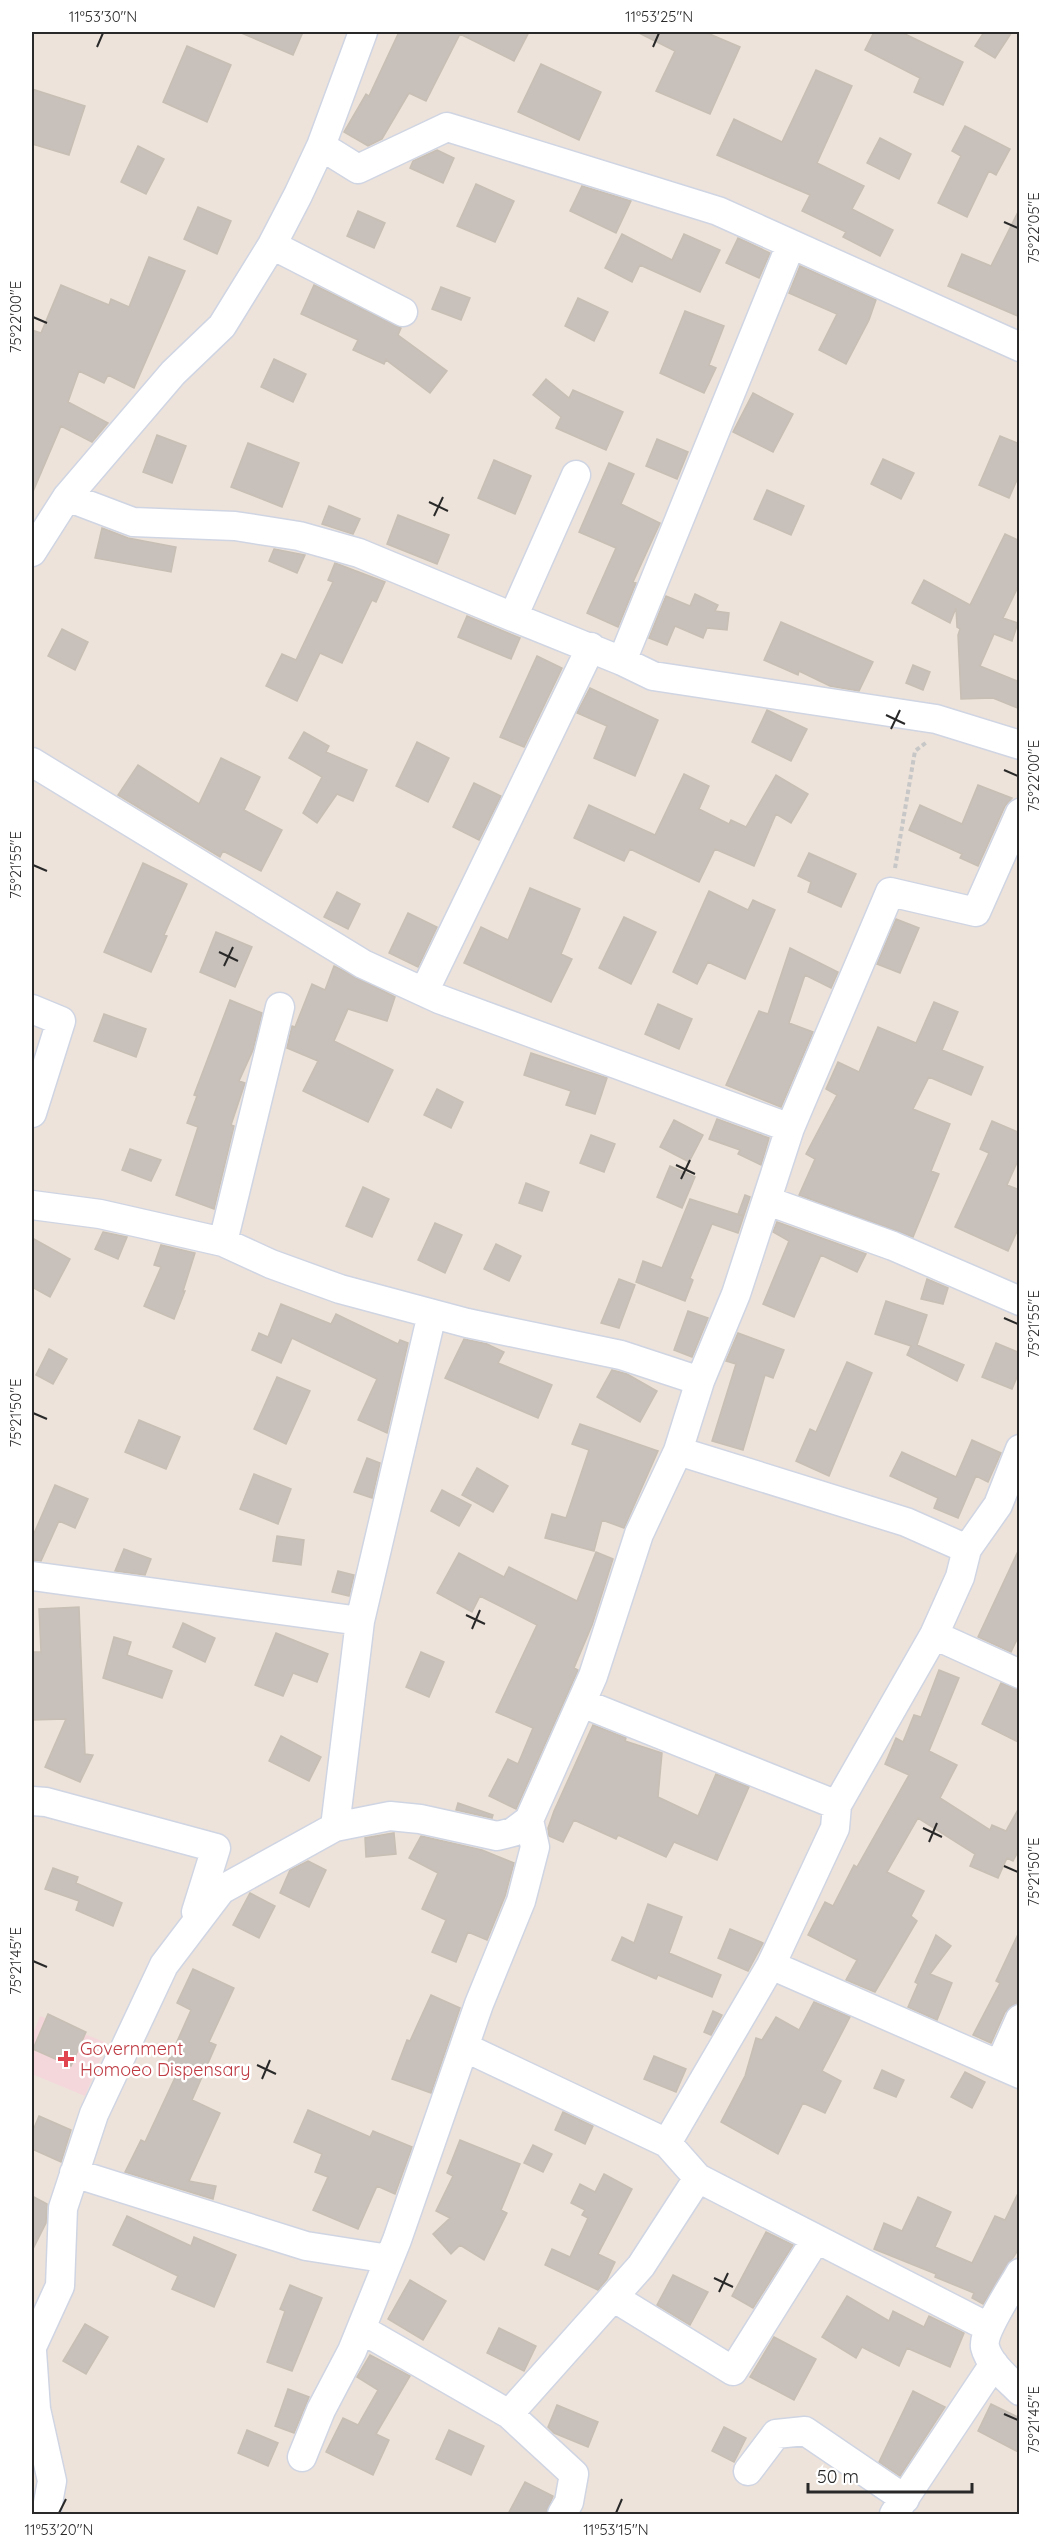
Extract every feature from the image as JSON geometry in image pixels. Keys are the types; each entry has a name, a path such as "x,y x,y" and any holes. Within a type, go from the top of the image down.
{"street":[{"path":"32,552 67,497 173,373 222,326 272,245 321,146 363,32"},
{"path":"321,146 358,169 447,127 718,211 1020,347"},
{"path":"622,661 791,244"},
{"path":"272,245 403,312"},
{"path":"513,617 576,475"},
{"path":"67,497 133,522 235,526 299,536 359,553 591,647 653,676 936,719 1020,745"},
{"path":"423,992 591,647"},
{"path":"32,762 363,964 423,992 790,1128"},
{"path":"46,2514 52,2481 36,2409 32,2349 60,2286 63,2208 94,2114 164,1965 221,1890 335,1827 390,1816 420,1819 497,1836 513,1832 530,1820 561,1744 582,1703 639,1534 678,1451 700,1381 736,1294 790,1128 890,892 976,912 1020,813"},
{"path":"223,1242 280,1007"},
{"path":"32,1009 61,1021 32,1113"},
{"path":"768,1201 893,1246 1020,1301"},
{"path":"32,1205 100,1214 223,1242 271,1264 340,1289 432,1314 621,1355 700,1381"},
{"path":"335,1827 360,1621 432,1314"},
{"path":"667,2143 771,1965 835,1828 837,1805 934,1635 960,1577 967,1548 1009,1510 1020,1449"},
{"path":"678,1451 906,1522 967,1548"},
{"path":"32,1576 360,1621"},
{"path":"934,1635 1020,1674"},
{"path":"582,1703 837,1805"},
{"path":"32,1801 46,1802 216,1848 206,1887 188,1933"},
{"path":"302,2457 321,2410 361,2329 389,2259 492,1967 521,1901 535,1847 530,1820"},
{"path":"771,1965 1010,2069 1020,2019"},
{"path":"464,2047 667,2143 698,2178 988,2326"},
{"path":"74,2173 306,2246 389,2259"},
{"path":"509,2414 641,2266 698,2178"},
{"path":"613,2297 734,2371 816,2239"},
{"path":"1020,2273 999,2313 988,2326 985,2347 994,2364 1020,2391"},
{"path":"361,2329 509,2414 574,2474 569,2502 562,2514"},
{"path":"748,2471 776,2434 805,2431 900,2507 994,2364"}],"path":[{"path":"890,892 915,751 952,725"}],"shaded area":[{"name":"Government Homoeo Dispensary","path":"40,2016 107,2043 85,2096 32,2074 32,2037"}],"building":[{"path":"239,32 303,32 293,55"},
{"path":"399,32 529,32 514,61 460,34 426,101 409,93 382,139 368,146 344,132 366,94 369,96"},
{"path":"637,32 705,32 740,47 710,114 656,91 675,51"},
{"path":"874,32 901,32 963,62 943,105 914,92 920,78 865,50"},
{"path":"984,32 1012,32 995,58 975,46"},
{"path":"187,46 231,65 207,122 163,102"},
{"path":"541,64 601,92 579,140 518,112"},
{"path":"816,70 852,86 817,163 864,186 852,209 893,230 880,256 843,237 846,232 802,211 810,195 717,155 734,119 782,142"},
{"path":"32,89 85,106 69,155 32,144"},
{"path":"965,126 1010,149 996,175 989,171 967,217 938,203 961,156 952,151"},
{"path":"880,138 911,154 899,179 867,163"},
{"path":"138,146 164,159 146,194 121,182"},
{"path":"437,150 454,158 443,183 410,168 413,161"},
{"path":"476,184 514,201 495,242 457,226"},
{"path":"582,186 631,201 616,233 570,211"},
{"path":"198,207 231,221 217,254 184,239"},
{"path":"1020,208 1020,317 948,286 962,254 991,266"},
{"path":"358,211 385,223 374,248 347,236"},
{"path":"622,234 672,260 684,234 720,250 700,292 640,265 632,282 605,268"},
{"path":"738,238 770,253 759,278 726,263"},
{"path":"149,257 185,271 134,388 108,375 104,383 79,371 68,402 108,423 92,442 61,426 32,494 32,330 41,333 61,285 109,305 111,299 129,307"},
{"path":"800,266 876,300 869,320 846,364 819,350 837,314 789,293"},
{"path":"314,285 401,328 398,335 447,371 430,393 386,360 384,364 353,350 358,340 301,314"},
{"path":"441,287 470,298 461,320 432,309"},
{"path":"578,298 608,312 594,341 565,326"},
{"path":"685,311 724,326 709,365 716,368 704,393 660,373"},
{"path":"274,359 306,374 293,402 261,387"},
{"path":"546,379 569,398 573,390 623,412 606,450 556,428 561,417 533,395"},
{"path":"753,393 793,414 773,452 733,432"},
{"path":"157,435 186,446 172,483 143,472"},
{"path":"1000,436 1020,444 1020,473 1009,498 979,485"},
{"path":"657,439 688,452 677,479 646,466"},
{"path":"248,443 299,463 282,507 231,487"},
{"path":"883,459 914,473 901,499 871,484"},
{"path":"494,460 531,476 515,514 478,498"},
{"path":"609,463 634,474 621,504 660,523 633,582 636,583 618,627 587,613 616,548 579,532"},
{"path":"767,490 804,506 791,535 754,519"},
{"path":"329,506 360,519 353,534 322,524"},
{"path":"398,515 449,535 437,564 387,544"},
{"path":"102,528 128,538 176,547 171,572 95,558"},
{"path":"1005,534 1020,541 1020,583 1003,618 1018,623 1012,641 994,634 980,666 1020,682 1020,709 993,698 961,699 958,635 960,629 957,627 956,608 950,623 912,603 924,580 970,605"},
{"path":"274,549 305,555 297,573 269,561"},
{"path":"335,563 385,582 376,602 372,600 342,663 320,653 297,701 266,686 282,654 296,660 333,582 328,580"},
{"path":"695,594 718,605 715,611 729,613 727,630 707,628 703,638 675,626 667,645 649,638 666,596 690,606"},
{"path":"467,616 520,638 511,659 458,637"},
{"path":"781,622 873,662 859,691 830,686 799,671 798,675 764,660"},
{"path":"62,629 88,642 75,670 48,656"},
{"path":"537,656 562,668 524,747 500,737"},
{"path":"913,665 930,672 923,690 906,683"},
{"path":"590,688 658,720 635,776 594,758 607,726 577,713"},
{"path":"767,710 807,729 791,761 752,742"},
{"path":"304,732 329,746 326,752 367,770 353,801 337,794 317,823 303,813 322,777 289,758"},
{"path":"417,742 449,758 428,802 396,786"},
{"path":"221,758 260,777 244,810 282,830 261,871 223,851 220,857 118,795 138,765 199,804"},
{"path":"684,774 709,786 699,809 729,824 731,820 746,827 776,775 808,794 791,823 776,814 754,866 715,849 699,882 630,849 624,861 574,838 589,805 655,835"},
{"path":"474,783 501,796 479,840 453,827"},
{"path":"978,785 1012,798 1005,806 978,866 960,858 962,854 909,830 920,805 962,824"},
{"path":"809,853 856,874 841,907 808,892 811,882 798,876"},
{"path":"143,863 187,884 164,935 167,936 151,972 104,952"},
{"path":"530,888 580,909 561,954 572,959 551,1002 464,963 481,927 508,940"},
{"path":"709,891 748,910 753,900 775,910 745,979 708,962 697,984 673,972"},
{"path":"337,892 360,904 348,929 324,917"},
{"path":"408,913 437,927 418,967 389,953"},
{"path":"624,917 656,932 631,984 599,968"},
{"path":"896,919 919,928 900,973 877,964"},
{"path":"216,932 252,947 235,987 200,972"},
{"path":"790,948 838,972 831,988 805,975 789,1023 813,1032 781,1107 726,1085 759,1011 768,1014"},
{"path":"334,966 395,997 387,1021 348,1009 334,1041 393,1070 368,1122 303,1091 318,1061 287,1048 292,1026 295,1027 312,984 325,990"},
{"path":"230,1000 262,1013 253,1050 239,1081 245,1083 231,1125 234,1126 214,1209 176,1195 198,1127 187,1123 197,1096 194,1095"},
{"path":"934,1002 958,1012 942,1050 983,1067 971,1095 929,1077 913,1109 950,1124 931,1171 939,1174 913,1237 799,1195 815,1159 806,1154 837,1095 826,1089 838,1062 859,1072 878,1027 916,1043"},
{"path":"658,1004 692,1019 679,1049 645,1034"},
{"path":"104,1014 146,1029 136,1057 94,1041"},
{"path":"531,1053 607,1078 595,1114 566,1105 571,1091 524,1075"},
{"path":"437,1089 463,1102 451,1128 424,1115"},
{"path":"717,1119 769,1138 761,1165 738,1154 740,1150 709,1139"},
{"path":"674,1120 703,1135 689,1162 660,1147"},
{"path":"992,1121 1020,1133 1020,1156 1007,1185 1020,1190 1020,1225 1008,1251 955,1227 989,1153 980,1149"},
{"path":"591,1135 615,1144 604,1172 580,1163"},
{"path":"130,1149 161,1160 151,1181 122,1170"},
{"path":"670,1166 695,1177 682,1208 657,1197"},
{"path":"526,1183 549,1192 542,1211 519,1203"},
{"path":"363,1187 389,1199 372,1237 346,1226"},
{"path":"745,1195 750,1197 738,1233 712,1224 690,1278 693,1280 685,1301 636,1282 643,1261 662,1268 690,1199 743,1216 738,1214"},
{"path":"777,1222 866,1254 857,1272 821,1255 794,1317 763,1304 789,1241 773,1232"},
{"path":"435,1223 462,1235 445,1273 418,1260"},
{"path":"103,1232 127,1237 118,1259 95,1249"},
{"path":"32,1238 70,1259 50,1297 32,1287"},
{"path":"496,1244 521,1256 509,1281 484,1269"},
{"path":"161,1245 195,1253 183,1291 185,1291 174,1319 144,1306 161,1267 154,1265"},
{"path":"619,1279 635,1285 619,1328 601,1323"},
{"path":"927,1279 948,1288 943,1304 921,1299"},
{"path":"886,1301 927,1315 917,1345 964,1365 957,1381 907,1355 911,1346 875,1334"},
{"path":"281,1304 331,1324 336,1314 398,1344 400,1340 408,1343 387,1433 358,1420 377,1379 292,1338 281,1363 252,1350 259,1333 268,1337"},
{"path":"688,1311 708,1318 692,1357 674,1350"},
{"path":"738,1333 784,1350 773,1378 765,1375 743,1450 712,1441 736,1364 726,1361"},
{"path":"464,1339 487,1344 504,1352 498,1363 552,1385 538,1418 445,1378"},
{"path":"996,1343 1020,1353 1020,1370 1012,1389 982,1377"},
{"path":"49,1349 67,1359 53,1384 36,1375"},
{"path":"847,1362 872,1373 829,1476 796,1461 810,1429 816,1432"},
{"path":"612,1370 627,1374 657,1391 640,1422 597,1397"},
{"path":"277,1377 310,1391 286,1444 254,1429"},
{"path":"139,1420 180,1437 166,1469 125,1452"},
{"path":"580,1424 658,1451 624,1528 602,1520 594,1551 545,1538 552,1514 566,1518 589,1450 572,1444"},
{"path":"972,1440 1001,1453 988,1482 976,1476 958,1518 934,1508 938,1498 890,1476 902,1452 956,1477"},
{"path":"367,1458 380,1463 372,1498 354,1492"},
{"path":"477,1468 508,1486 493,1512 462,1495"},
{"path":"254,1474 291,1489 278,1524 240,1509"},
{"path":"55,1485 88,1499 75,1528 59,1521 41,1561 32,1560 32,1538"},
{"path":"442,1490 471,1505 459,1526 431,1511"},
{"path":"277,1536 304,1540 301,1565 273,1561"},
{"path":"1020,1547 1020,1633 1011,1652 978,1637"},
{"path":"124,1549 151,1559 145,1575 115,1571"},
{"path":"596,1552 613,1559 592,1625 574,1668 578,1670 516,1809 489,1796 508,1759 518,1764 533,1728 496,1712 537,1625 480,1596 472,1612 437,1593 459,1553 504,1577 509,1567 577,1601"},
{"path":"338,1571 354,1575 349,1596 332,1592"},
{"path":"79,1607 85,1754 93,1755 80,1782 45,1767 66,1719 32,1720 32,1652 41,1652 39,1609"},
{"path":"183,1623 215,1638 205,1662 173,1647"},
{"path":"276,1633 328,1654 317,1682 293,1673 283,1696 255,1685"},
{"path":"114,1637 131,1642 127,1655 172,1671 162,1698 103,1678"},
{"path":"421,1652 444,1662 429,1697 406,1687"},
{"path":"939,1670 959,1678 929,1751 957,1765 940,1798 990,1830 992,1825 1006,1831 1020,1806 1020,1848 1013,1861 1007,1858 998,1878 970,1866 975,1854 918,1818 887,1872 924,1891 911,1916 917,1921 875,1992 846,1980 857,1960 808,1935 825,1902 833,1906 854,1865 857,1867 909,1775 885,1764 896,1738 903,1742 914,1715 921,1717"},
{"path":"1001,1683 1020,1690 1020,1743 982,1724"},
{"path":"593,1725 626,1738 625,1741 662,1753 658,1797 698,1816 716,1774 749,1787 717,1860 674,1842 666,1857 618,1835 616,1839 574,1820 563,1842 549,1836 548,1828 554,1811"},
{"path":"281,1736 321,1757 309,1781 269,1761"},
{"path":"458,1803 493,1815 492,1818 456,1810"},
{"path":"394,1833 396,1854 366,1857 365,1838"},
{"path":"421,1836 482,1850 514,1863 505,1896 487,1940 468,1932 456,1962 432,1952 446,1920 422,1909 438,1873 409,1858"},
{"path":"308,1861 326,1870 309,1907 280,1893 290,1870"},
{"path":"53,1868 78,1877 76,1883 122,1903 113,1926 76,1910 79,1901 45,1889"},
{"path":"250,1893 275,1906 259,1938 233,1925"},
{"path":"648,1904 682,1917 669,1953 721,1975 712,1997 658,1975 656,1979 612,1960 622,1937 634,1943"},
{"path":"730,1929 763,1943 748,1971 718,1958"},
{"path":"1020,1930 1020,2002 1005,2012 991,2043 973,2035 1000,1983 996,1981"},
{"path":"936,1935 951,1946 930,1974 952,1983 937,2020 908,2007 918,1984 915,1982"},
{"path":"193,1969 234,1988 209,2042 216,2045 192,2100 220,2113 189,2181 216,2186 213,2199 125,2172 141,2140 145,2142 179,2069 167,2064 191,2010 177,2003"},
{"path":"431,1995 460,2008 431,2093 392,2079 407,2040 410,2041"},
{"path":"814,2002 850,2017 822,2071 841,2081 825,2113 803,2103 778,2154 721,2122 745,2076 756,2038 762,2040 776,2017 799,2030"},
{"path":"713,2011 722,2015 711,2035 704,2032"},
{"path":"48,2014 86,2032 71,2066 33,2049"},
{"path":"654,2056 686,2069 676,2092 644,2079"},
{"path":"882,2070 904,2080 896,2097 874,2088"},
{"path":"965,2072 985,2082 972,2108 951,2097"},
{"path":"308,2110 370,2137 373,2131 412,2147 395,2194 377,2186 358,2229 313,2210 328,2177 315,2172 322,2154 294,2142"},
{"path":"563,2112 593,2126 585,2144 555,2130"},
{"path":"39,2116 71,2130 61,2162 32,2149 32,2133"},
{"path":"460,2140 520,2164 501,2210 507,2213 484,2260 460,2245 451,2254 433,2234 450,2218 436,2211 453,2176 447,2173"},
{"path":"533,2145 552,2154 543,2172 524,2163"},
{"path":"604,2174 632,2189 598,2254 615,2262 607,2279 598,2290 545,2265 552,2249 570,2257 588,2218 582,2215 585,2210 571,2203 580,2184 595,2192"},
{"path":"1020,2189 1020,2247 983,2304 972,2298 974,2293 935,2277 936,2274 874,2249 884,2223 902,2231 918,2197 951,2212 935,2247 972,2263 995,2216 1005,2220"},
{"path":"32,2196 47,2204 46,2223 32,2251"},
{"path":"127,2216 191,2246 194,2237 236,2255 214,2307 172,2289 178,2276 113,2245"},
{"path":"766,2232 793,2245 753,2308 732,2296"},
{"path":"673,2275 708,2292 690,2325 657,2305"},
{"path":"410,2280 446,2301 423,2340 388,2319"},
{"path":"290,2285 322,2298 292,2371 267,2362 285,2311 280,2309"},
{"path":"847,2296 889,2321 893,2311 924,2327 929,2316 964,2333 950,2367 907,2348 899,2366 862,2347 856,2358 822,2337"},
{"path":"85,2324 108,2337 86,2374 63,2361"},
{"path":"499,2328 536,2346 524,2371 487,2353"},
{"path":"774,2337 816,2359 794,2400 750,2377"},
{"path":"370,2355 410,2376 376,2434 389,2440 373,2475 326,2452 343,2418 358,2425 378,2390 357,2377"},
{"path":"288,2389 309,2397 294,2433 275,2426"},
{"path":"913,2391 945,2407 900,2476 879,2462"},
{"path":"991,2404 1020,2418 1020,2453 978,2431"},
{"path":"557,2405 598,2422 588,2447 554,2433 548,2427"},
{"path":"724,2427 746,2438 734,2462 712,2451"},
{"path":"247,2430 278,2443 268,2466 238,2453"},
{"path":"449,2430 484,2446 471,2475 436,2459"},
{"path":"525,2482 553,2496 546,2514 508,2514"}],"place":[{"name":"Government Homoeo Dispensary","path":"66,2059"}]}
